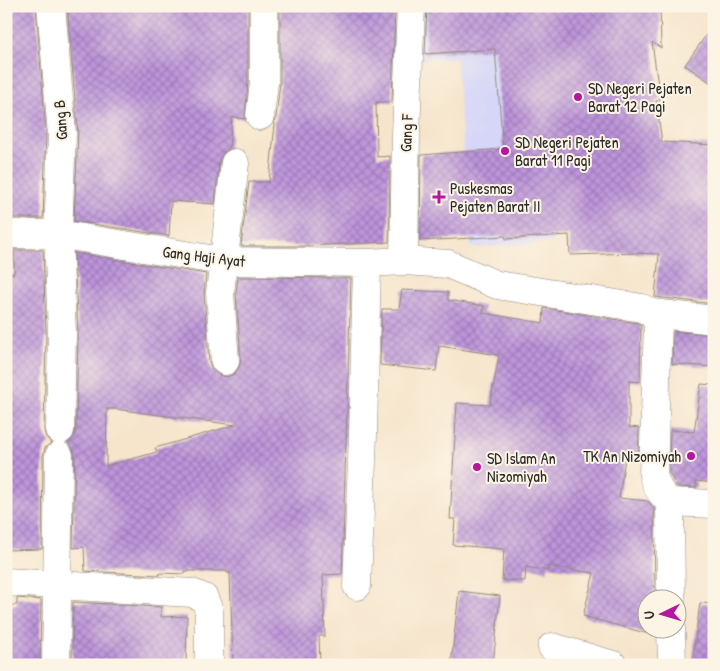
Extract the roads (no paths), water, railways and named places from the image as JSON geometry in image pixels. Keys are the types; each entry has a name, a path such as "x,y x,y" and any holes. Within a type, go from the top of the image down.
{"street":[{"name":"Gang B","path":"51,6 62,134 58,234 62,334 60,430"},
{"path":"260,116 264,83 264,6"},
{"name":"Gang F","path":"404,261 411,6"},
{"path":"225,361 220,293 234,163"},
{"name":"Gang Haji Ayat","path":"6,234 58,234 222,261 367,263 404,261 448,264 497,286 642,308 652,313 714,320"},
{"path":"357,586 367,263"},
{"path":"652,313 658,322 653,475 660,493 670,502 714,504"},
{"path":"56,665 59,456"},
{"path":"670,502 671,588"},
{"path":"6,582 192,593 204,598 209,611 209,665"},
{"path":"671,638 672,665"},
{"path":"552,647 613,665"}],"place":[{"name":"SD Negeri Pejaten Barat 12 Pagi","path":"578,97"},
{"name":"SD Negeri Pejaten Barat 11 Pagi","path":"505,151"},
{"name":"Puskesmas Pejaten Barat II","path":"439,197"},
{"name":"TK An Nizomiyah","path":"691,456"},
{"name":"SD Islam An Nizomiyah","path":"477,467"}]}
